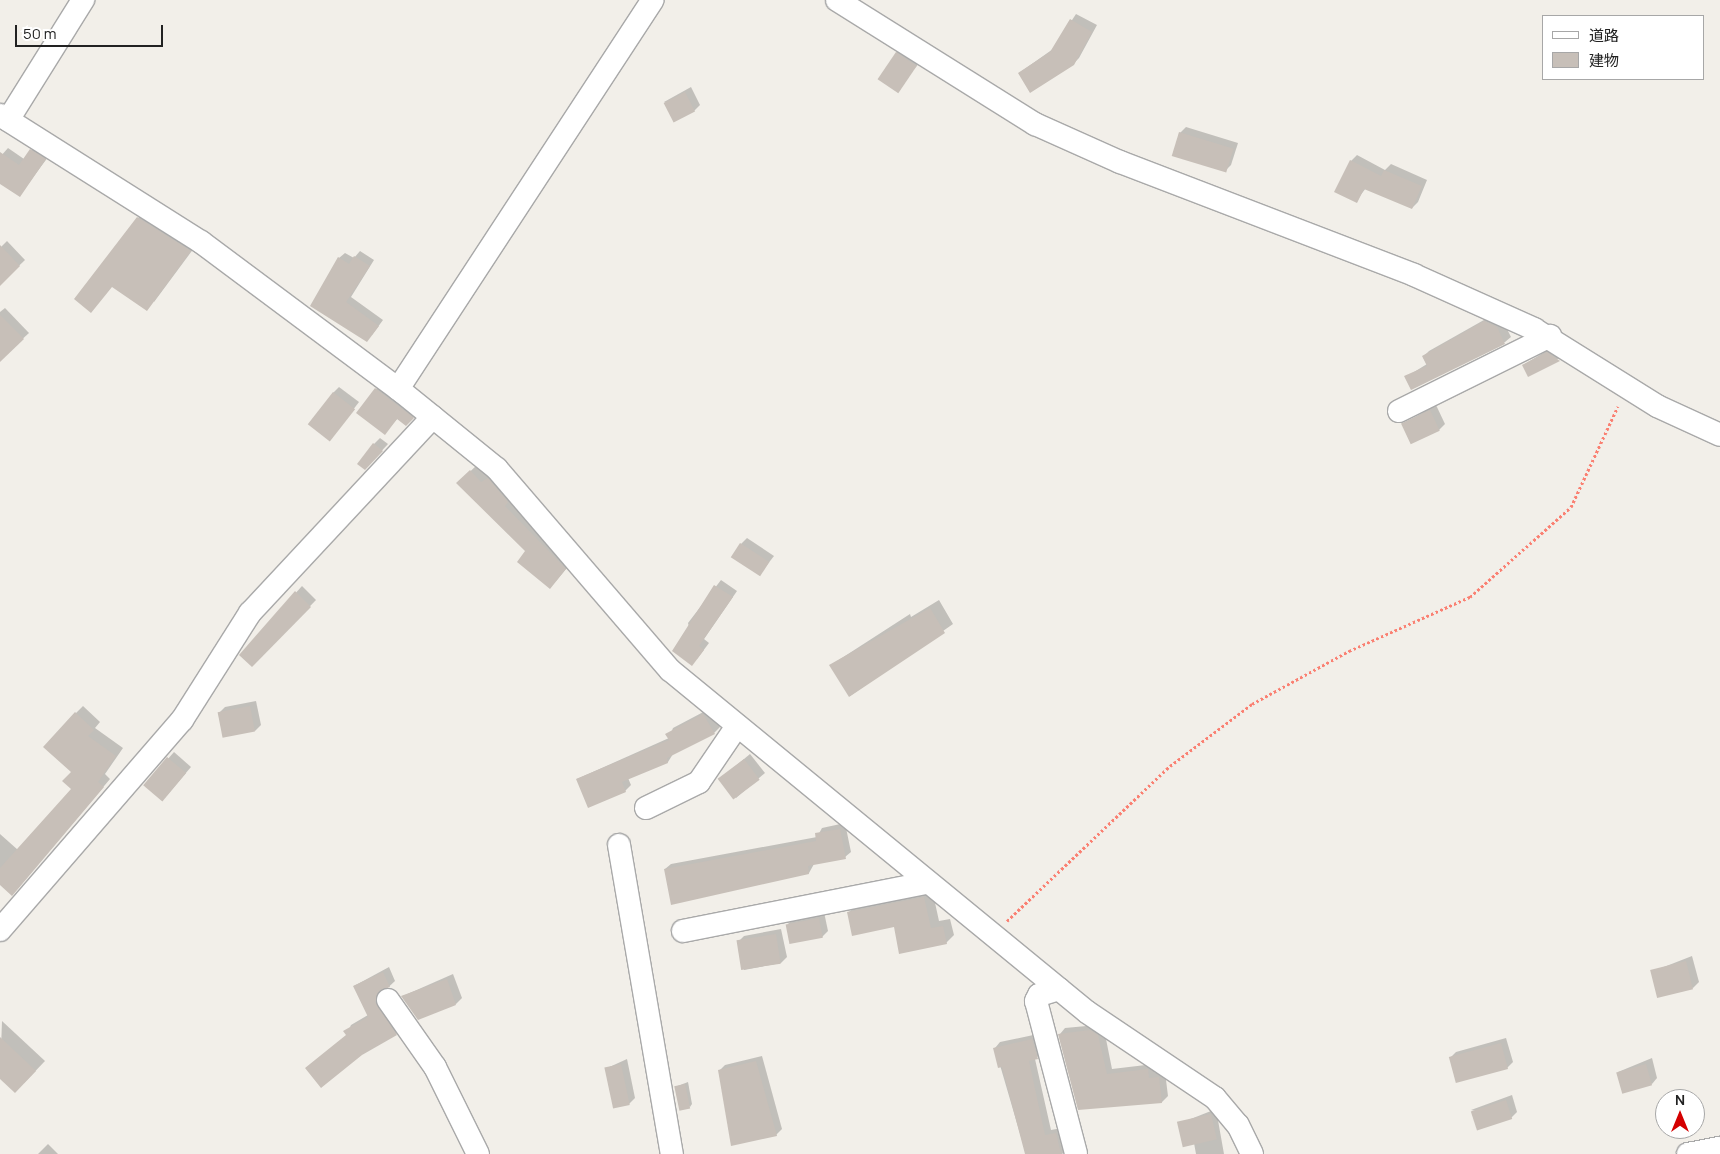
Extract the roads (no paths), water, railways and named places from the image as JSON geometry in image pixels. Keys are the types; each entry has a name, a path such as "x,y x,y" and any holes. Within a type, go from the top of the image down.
{"street":[{"path":"83,0 4,118 201,242 398,389 496,469 670,670 926,883 1059,989 1215,1098 1238,1125 1252,1154"},
{"path":"398,389 653,0"},
{"path":"837,0 986,96 1079,145 1414,275 1550,336 1628,385 1657,406 1720,435"},
{"path":"1399,411 1550,336"},
{"path":"0,930 182,720 250,614 432,417"},
{"path":"646,808 699,782 737,726"},
{"path":"619,845 672,1154"},
{"path":"682,931 926,883"},
{"path":"1059,989 1039,995 1036,1001 1076,1154"},
{"path":"388,1000 435,1066 478,1154"},
{"path":"1688,1154 1720,1148"}]}
